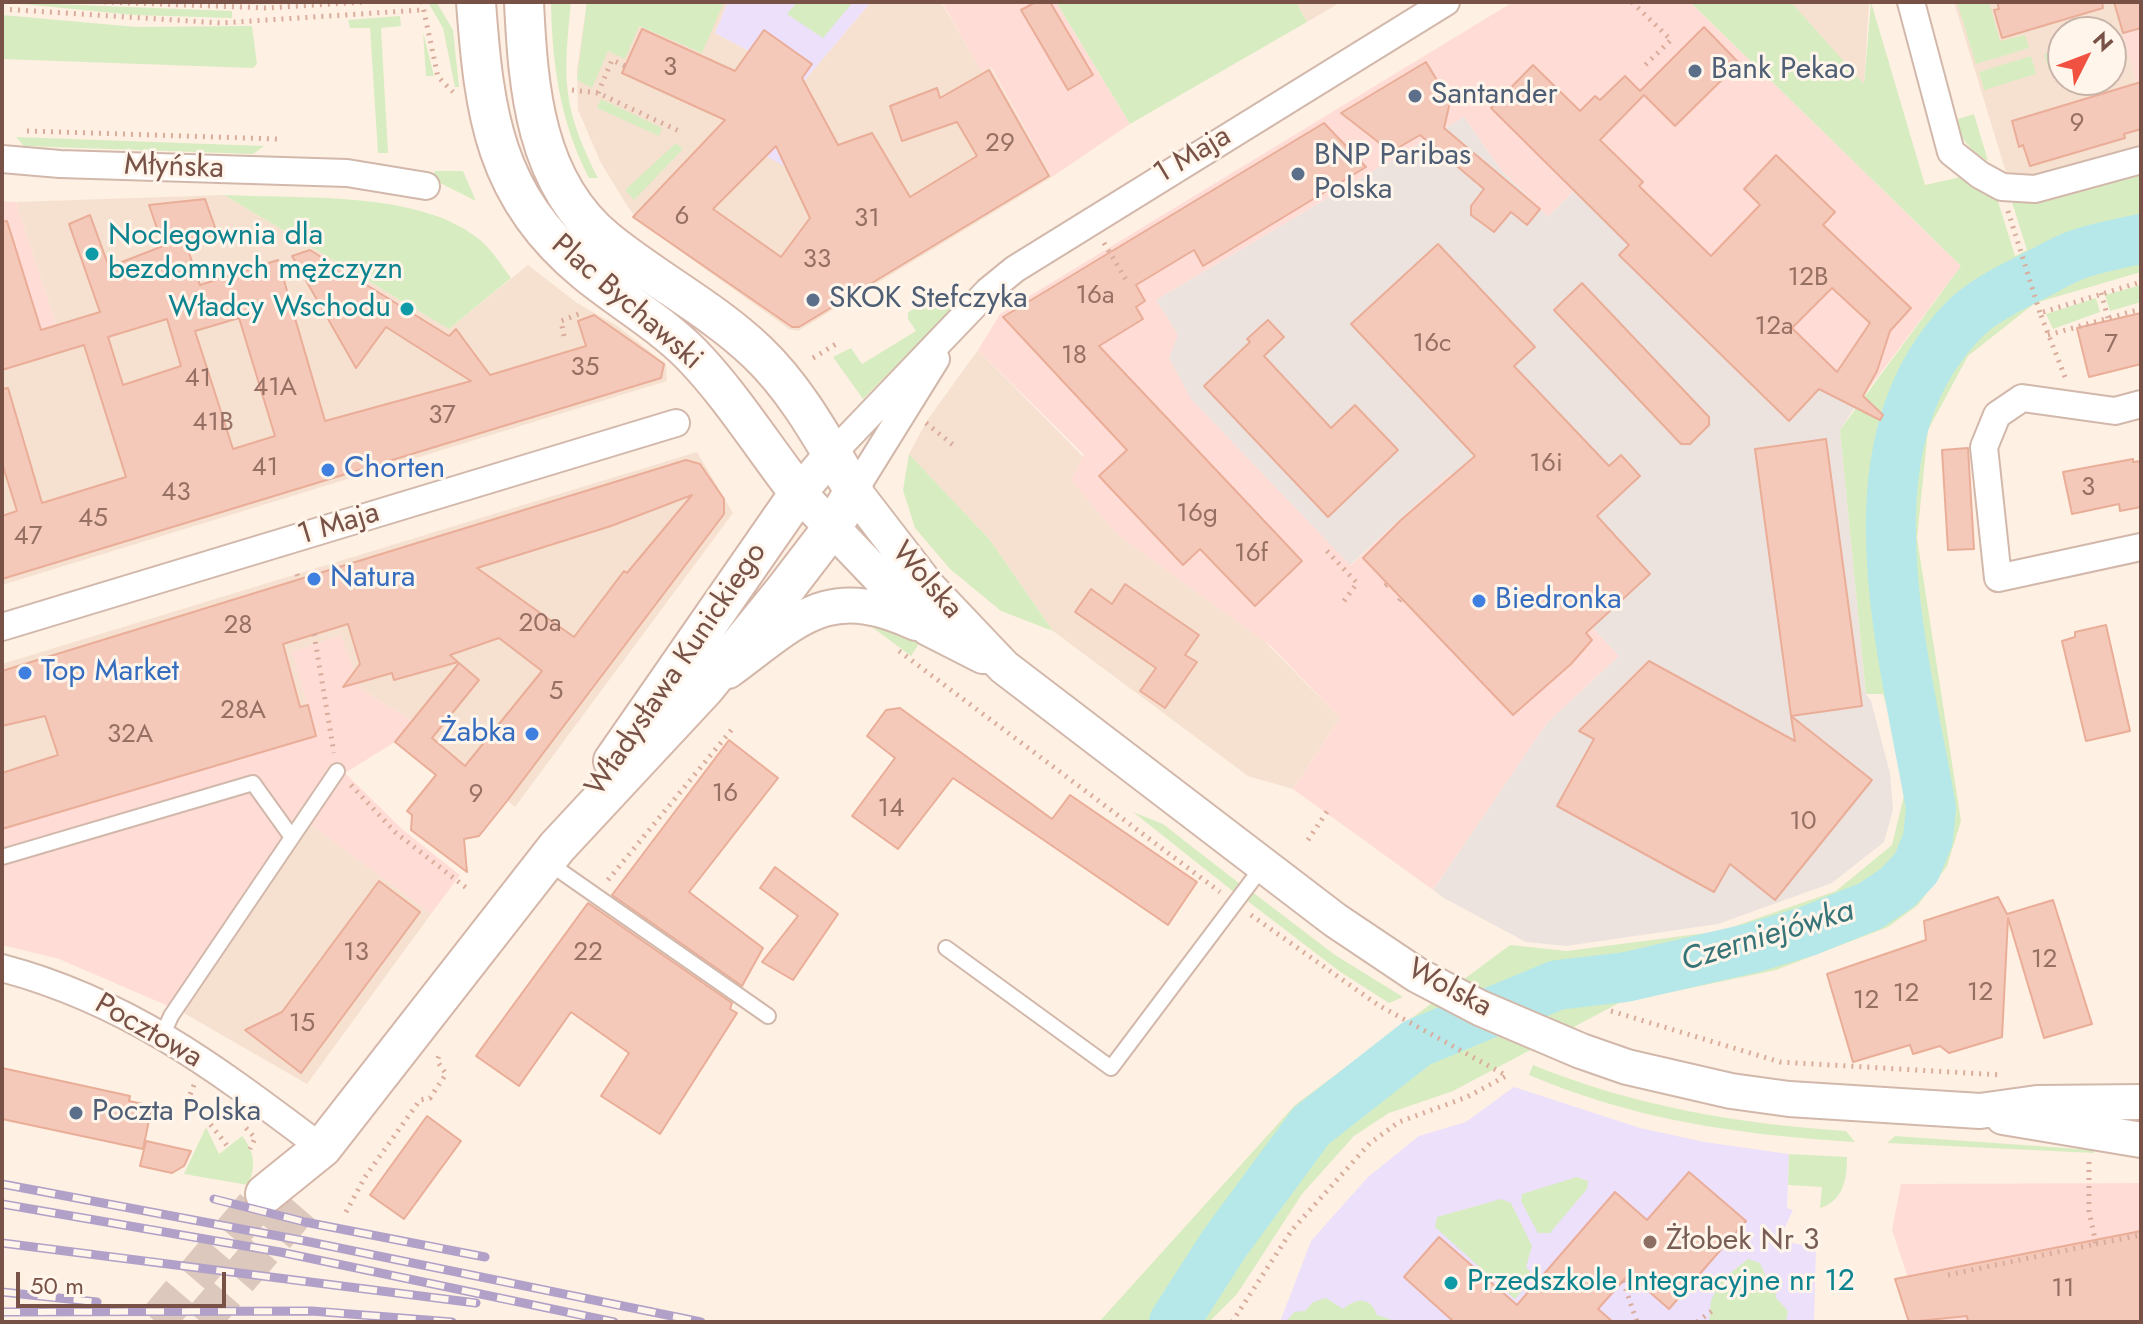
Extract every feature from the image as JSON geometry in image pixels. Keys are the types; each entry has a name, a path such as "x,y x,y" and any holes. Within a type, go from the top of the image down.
{"main road":[{"name":"Plac Bychawski","path":"476,2 482,83 491,132 513,189 527,211 555,246 691,354 799,493"},
{"name":"Plac Bychawski","path":"524,2 527,58 538,130 568,197 607,240 756,351 796,397 854,491"},
{"path":"832,528 854,491"},
{"name":"Władysława Kunickiego","path":"265,1194 322,1148 551,854 646,710 799,493"},
{"name":"Władysława Kunickiego","path":"551,854 705,688 832,528"},
{"name":"Władysława Kunickiego","path":"305,1201 322,1148"}],"street":[{"name":"1 Maja","path":"832,454 1015,269 1446,2"},
{"path":"1911,2 1951,152 2002,187 2035,189 2141,160"},
{"name":"Młyńska","path":"2,159 60,164 347,173 426,186"},
{"name":"1 Maja","path":"854,491 954,328"},
{"path":"2141,404 2115,411 2022,398 1997,415 1984,447 1998,578 2141,547"},
{"name":"1 Maja","path":"2,627 676,423"},
{"path":"799,493 832,454"},
{"name":"Wolska","path":"854,491 928,587 1004,667 1335,920 1438,986 1581,1051 1627,1067 1731,1091 1789,1099 1980,1111 2034,1124 2141,1140"},
{"name":"Plac Bychawski","path":"799,493 832,528"},
{"name":"Wolska","path":"832,528 928,628 1004,667"},
{"name":"Władysława Kunickiego","path":"705,688 791,624 828,606 876,607 928,628"},
{"name":"Pocztowa","path":"2,968 103,1003 163,1034 322,1148"},
{"name":"Wolska","path":"1980,1111 2037,1103 2141,1102"}],"lane":[{"path":"163,1034 171,1016 337,771"},
{"path":"2,857 253,783 291,836"},
{"path":"551,854 584,888 768,1016"},
{"path":"946,948 1111,1068 1263,866"}],"path":[{"path":"104,2 267,8 364,2"},
{"path":"2,9 221,23 421,10 422,2"},
{"path":"1632,2 1671,40 1641,69"},
{"path":"598,93 612,60 625,66"},
{"path":"572,90 598,93 681,132"},
{"path":"18,131 278,139"},
{"path":"2002,187 2035,303 2075,403"},
{"path":"1103,242 1128,283"},
{"path":"2040,313 2141,282"},
{"path":"2101,293 2108,318"},
{"path":"564,336 561,321 593,309"},
{"path":"2048,335 2141,309"},
{"path":"813,358 836,344"},
{"path":"918,418 953,445"},
{"path":"1327,551 1357,583 1344,601"},
{"path":"314,634 337,771 395,832 469,890"},
{"path":"895,648 1234,902 1378,1005 1507,1076 1467,1097 1399,1122 1358,1153 1292,1230 1232,1322"},
{"path":"584,888 608,881 733,728"},
{"path":"1308,840 1330,807"},
{"path":"1611,1011 1780,1062 2018,1076"},
{"path":"346,1212 365,1177 420,1100 430,1098 446,1074 437,1061 440,1051"},
{"path":"194,1085 189,1097 229,1148"},
{"path":"240,1122 255,1138 250,1149"},
{"path":"2089,1162 2089,1211 2096,1244"},
{"path":"1948,1275 2141,1235"},
{"path":"1623,1281 1637,1322"},
{"path":"1697,1322 1712,1311"}],"shaded area":[{"path":"587,2 728,2 715,33 749,51 767,155 786,167 804,81 871,2 941,2 982,71 990,67 1052,177 798,331 789,329 638,221 628,207 601,163 578,110 577,69"},
{"path":"728,2 871,2 804,81 839,145 786,167 741,142 734,112 734,73 749,51 715,33"},
{"path":"942,2 1056,2 1130,124 1052,177 991,67 982,72"},
{"path":"1296,2 1341,2 1307,22"},
{"path":"1513,2 1690,2 1961,266 1855,407 1820,389 1593,172 1548,217 1501,170 1464,117 1156,300 1351,565 1448,474 1619,656 1547,723 1433,890 1293,789 1340,718 1272,647 1118,535 1071,480 1084,455 978,350 1000,314"},
{"path":"1791,2 1869,2 1864,85"},
{"path":"1954,2 2122,2 2119,16 2047,16 2047,96 2127,96 2127,46 2137,82 2141,82 2141,153 2034,181 2008,179"},
{"path":"2141,2 2141,82 2137,83 2127,48 2127,16 2117,14"},
{"path":"1464,117 1501,170 1548,217 1594,171 1820,389 1855,407 1840,430 1866,694 1871,701 1890,773 1893,809 1884,842 1832,883 1718,924 1566,946 1526,942 1433,890 1547,723 1619,656 1449,474 1350,565 1191,399 1169,358 1178,335 1156,300"},
{"path":"224,195 449,329 528,265 577,303 616,325 666,364 667,381 2,585 2,371 65,351 16,202"},
{"path":"2,201 16,202 65,351 2,371"},
{"path":"978,350 1340,718 1293,789 1248,776 1053,631 990,540 909,454 928,419"},
{"path":"697,452 733,513 515,807 412,721 361,689 2,799 2,664"},
{"path":"341,635 361,689 412,721 395,742 345,773 403,830 460,875 431,914 310,824 182,1012 59,959 2,945 2,799 307,705 292,652"},
{"path":"311,824 431,914 307,1084 182,1012"},
{"path":"1514,1087 1640,1128 1704,1142 1789,1154 1787,1208 1793,1210 1779,1240 1816,1248 1814,1322 1280,1322 1311,1241 1368,1177 1419,1136 1466,1122"},
{"path":"2141,1183 2141,1322 1923,1322 1892,1230 1901,1184"}],"green space":[{"path":"2,2 232,11 232,18 133,15"},
{"path":"428,2 437,3 453,30 459,87 455,87 443,28"},
{"path":"551,2 571,2 568,93 577,131 598,178 589,178 564,114 553,48"},
{"path":"587,2 724,2 702,53 639,26 625,59 608,51 592,88 577,80"},
{"path":"797,2 853,2 823,38 787,14"},
{"path":"1056,2 1296,2 1307,22 1130,124"},
{"path":"1690,2 1791,2 1864,84 1871,2 1925,185 1970,175 1996,195 2015,256 2027,250 2011,199 2026,203 2141,171 2141,272 2035,303 1968,356 1928,430 1917,538 1961,821 1947,866 1918,905 1888,927 1776,970 1619,1003 1453,1091 1389,1113 1354,1136 1302,1194 1237,1294 1209,1322 1099,1322 1295,1105 1510,945 1567,951 1721,931 1836,891 1892,845 1908,779 1883,694 1866,694 1840,430 1961,266"},
{"path":"1957,2 1989,2 2000,41 2025,35 2029,48 1976,64"},
{"path":"2,15 137,27 252,26 257,64 253,68 2,59"},
{"path":"400,16 401,26 381,28 388,153 378,153 370,28 350,28 348,20"},
{"path":"423,32 434,76 426,76"},
{"path":"2031,56 2036,74 1984,90 1979,72"},
{"path":"601,99 662,128 659,136 597,108"},
{"path":"1974,114 1988,161 1967,144 1955,120"},
{"path":"16,137 264,146 253,154 24,146"},
{"path":"676,143 683,149 634,200 625,190"},
{"path":"435,171 463,171 476,201 432,179"},
{"path":"224,195 358,200 426,212 455,224 480,240 511,278 449,329"},
{"path":"2141,285 2141,302 2110,311 2105,295"},
{"path":"952,290 956,293 956,305 863,399 833,357 851,348 862,364 916,331 908,319 908,312"},
{"path":"2096,298 2100,312 2053,329 2046,314"},
{"path":"909,454 990,540 1053,631 1001,611 950,569 915,528 903,490"},
{"path":"861,619 880,619 920,642 911,656"},
{"path":"1133,812 1163,824 1240,884 1234,892"},
{"path":"1251,891 1335,955 1403,997 1389,1003 1339,971 1245,899"},
{"path":"1533,1065 1609,1092 1648,1102 1765,1124 1846,1131 1855,1142 1729,1130 1648,1114 1568,1091 1529,1075"},
{"path":"206,1127 219,1154 242,1136 253,1160 248,1185 184,1174"},
{"path":"1895,1136 2094,1150 2094,1153 1887,1143"},
{"path":"1789,1154 1847,1157 1845,1181 1834,1200 1820,1208 1822,1187 1788,1185"},
{"path":"1577,1177 1588,1181 1587,1189 1550,1233 1538,1233 1521,1201 1522,1194"},
{"path":"1501,1199 1511,1203 1532,1246 1526,1267 1534,1277 1515,1299 1435,1227 1437,1217"},
{"path":"1748,1259 1760,1263 1766,1277 1775,1285 1776,1298 1788,1311 1786,1322 1709,1322 1711,1301 1720,1281"},
{"path":"1326,1298 1343,1309 1358,1301 1367,1302 1377,1315 1398,1322 1286,1322 1294,1312 1305,1311 1313,1302"}],"building":[{"path":"1036,2 1050,2 1093,75 1068,90 1021,10"},
{"path":"1997,2 2102,2 2103,8 2076,16 2047,16 2047,25 2002,38 1994,10 1999,9"},
{"path":"2114,2 2141,2 2141,28 2127,32 2127,16 2118,16"},
{"path":"1704,27 1739,63 1675,126 1644,95 1600,140 1643,182 1639,186 1711,256 1760,205 1744,189 1776,155 1835,212 1823,225 1911,308 1890,331 1877,371 1863,396 1883,415 1880,420 1819,389 1789,421 1619,255 1629,245 1491,108 1533,65 1580,111 1595,96 1600,100 1625,76 1640,91","holes":["1832,288 1870,323 1837,372 1792,328"]},
{"path":"642,29 735,71 764,30 812,64 802,78 838,145 872,133 910,197 977,156 957,122 902,141 890,106 937,88 940,98 989,70 1049,176 799,327 792,327 633,217 725,120 622,73","holes":["776,146 810,218 781,257 713,209"]},
{"path":"1426,62 1450,102 1444,128 1540,209 1527,225 1511,212 1494,232 1471,215 1471,206 1484,189 1420,135 1391,152 1341,113"},
{"path":"2141,82 2141,129 2124,134 2125,138 2030,166 2023,145 2019,147 2012,121 2095,96 2127,96 2127,86"},
{"path":"1324,123 1366,167 1203,266 1194,250 1136,285 1145,301 1136,307 1143,319 1099,346 1302,561 1255,606 1200,549 1183,565 1099,476 1127,450 1003,317"},
{"path":"205,199 217,233 186,244 200,285 278,260 325,421 471,381 386,327 356,368 292,256 310,250 449,336 456,329 490,375 586,346 578,321 594,315 664,364 661,378 2,579 2,516 17,511 2,463 2,389 8,388 42,503 126,477 84,345 2,370 2,222 7,221 41,330 100,312 69,224 90,215 109,267 163,246 149,205","holes":["239,318 275,436 233,449 195,331","167,319 181,366 123,385 108,337"]},
{"path":"1438,244 1535,347 1514,366 1609,466 1621,455 1640,476 1597,516 1650,574 1586,633 1592,640 1571,664 1513,715 1363,558 1401,520 1475,456 1351,324"},
{"path":"1582,283 1709,417 1709,425 1690,444 1681,444 1554,310"},
{"path":"2141,313 2141,364 2089,377 2077,328"},
{"path":"1268,320 1284,337 1264,356 1331,428 1355,405 1398,450 1328,517 1204,386"},
{"path":"1826,439 1862,706 1791,716 1755,449"},
{"path":"1968,448 1974,549 1948,550 1942,450"},
{"path":"2133,459 2133,462 2141,461 2141,507 2120,511 2119,504 2072,514 2063,472"},
{"path":"686,460 700,464 724,499 724,514 507,801 479,836 464,839 467,872 411,830 412,815 407,811 436,775 395,742 459,663 479,680 432,738 465,766 542,671 499,638 450,655 458,662 394,680 392,673 343,687 360,664 348,624 283,644 300,707 308,705 316,736 2,829 2,773 58,755 45,716 2,726 2,671","holes":["692,495 627,573 624,571 574,637 477,568 611,526"]},
{"path":"1125,584 1199,635 1185,655 1197,662 1165,708 1140,691 1156,668 1075,612 1091,589 1112,604"},
{"path":"2106,625 2130,731 2086,741 2062,641 2075,637 2075,632"},
{"path":"1649,661 1795,741 1791,716 1872,780 1775,900 1730,864 1714,892 1557,806 1594,739 1579,731"},
{"path":"900,708 1052,819 1070,795 1197,882 1168,925 953,778 898,849 852,816 895,758 867,736 886,710"},
{"path":"729,740 778,778 689,892 763,948 742,986 612,895"},
{"path":"775,867 838,914 793,980 762,962 798,916 760,888"},
{"path":"379,881 420,912 301,1073 245,1030 282,1012"},
{"path":"1998,897 2007,914 2053,900 2092,1024 2044,1038 2008,918 2002,1037 1949,1053 1940,1046 1913,1054 1910,1045 1853,1062 1827,974 1926,940 1924,921"},
{"path":"588,903 732,1003 730,1009 737,1013 660,1134 601,1096 629,1053 571,1012 519,1086 476,1056"},
{"name":"Poczta Polska","path":"2,1068 130,1096 129,1101 152,1106 143,1149 2,1119"},
{"path":"427,1116 461,1141 404,1219 370,1195"},
{"path":"146,1141 191,1151 184,1166 172,1173 140,1166"},
{"name":"Żłobek Nr 3","path":"1689,1172 1746,1221 1669,1309 1629,1274 1598,1309 1613,1322 1454,1322 1404,1277 1439,1237 1517,1305 1615,1192 1647,1220"},
{"path":"2141,1231 2141,1322 1968,1322 1967,1316 1909,1322 1895,1279"}],"waterway":[{"name":"Czerniejówka","path":"1174,1322 1224,1244 1311,1126 1417,1043 1557,985 1626,977 1752,948 1808,931 1870,906 1897,888 1916,868 1928,839 1931,808 1897,617 1891,550 1893,484 1905,422 1929,365 1970,314 2000,294 2069,258 2141,239"}],"tunnel":[{"path":"156,1322 265,1194"},
{"path":"201,1322 305,1201"}],"railway":[{"path":"2,1184 305,1241 701,1322"},
{"path":"214,1199 305,1222 485,1257"},
{"path":"2,1204 280,1252 614,1322"},
{"path":"2,1243 476,1303"},
{"path":"2,1292 97,1302"},
{"path":"2,1312 312,1311 452,1322"}],"place":[{"name":"Bank Pekao","path":"1695,71"},
{"name":"Santander","path":"1415,96"},
{"name":"BNP Paribas Polska","path":"1298,174"},
{"name":"Noclegownia dla bezdomnych mężczyzn","path":"92,254"},
{"name":"SKOK Stefczyka","path":"813,300"},
{"name":"Władcy Wschodu","path":"407,309"},
{"name":"Chorten","path":"328,470"},
{"name":"Natura","path":"314,579"},
{"name":"Biedronka","path":"1479,601"},
{"name":"Top Market","path":"25,673"},
{"name":"Żabka","path":"532,734"},
{"name":"Poczta Polska","path":"76,1113"},
{"name":"Żłobek Nr 3","path":"1650,1242"},
{"name":"Przedszkole Integracyjne nr 12","path":"1451,1283"}]}
